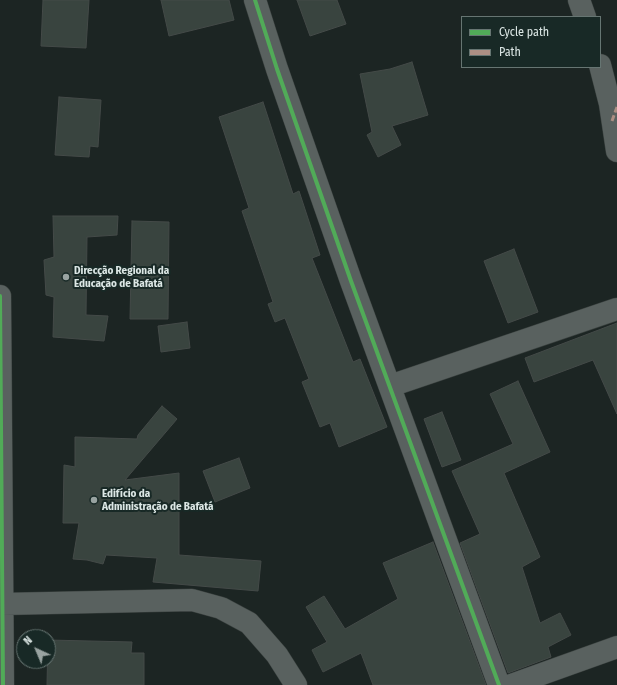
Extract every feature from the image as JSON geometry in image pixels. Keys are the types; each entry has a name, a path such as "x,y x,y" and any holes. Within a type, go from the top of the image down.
{"street":[{"path":"256,0 277,69 351,282 499,685"},
{"path":"579,0 585,16"},
{"path":"601,68 610,104 617,151"},
{"path":"0,296 3,685"},
{"path":"390,386 617,309"},
{"path":"2,604 192,600 221,608 249,623 277,655 296,685"},
{"path":"511,685 617,647"}],"building":[{"path":"43,0 89,0 86,48 41,46"},
{"path":"161,0 229,0 234,20 169,36"},
{"path":"297,0 337,0 346,24 310,36"},
{"path":"412,62 428,115 392,126 401,145 378,157 367,135 372,132 360,74 390,69"},
{"path":"59,97 101,100 98,147 90,146 89,157 55,155"},
{"path":"263,102 293,194 299,191 320,255 312,258 353,362 360,359 387,427 339,447 330,423 320,427 302,382 309,379 285,318 275,322 268,304 273,302 242,211 249,208 219,117"},
{"name":"Direcção Regional da Educação de Bafatá","path":"53,216 118,216 117,235 87,237 86,315 108,316 104,341 53,337 54,297 46,295 44,260 54,257"},
{"path":"132,221 169,222 168,319 130,319"},
{"path":"514,249 538,312 508,323 484,261"},
{"path":"187,322 190,348 161,352 158,326"},
{"path":"617,323 617,414 593,360 534,382 525,358"},
{"path":"518,381 550,452 504,473 540,557 522,567 540,623 560,613 571,635 548,647 551,657 508,673 460,543 480,534 452,471 513,444 490,394"},
{"name":"Edifício da Administração de Bafatá","path":"162,406 177,419 125,480 179,473 179,555 261,561 258,591 153,582 157,558 106,555 103,564 87,560 73,559 79,523 63,523 64,465 75,467 75,437 137,439 138,435"},
{"path":"442,412 461,460 442,467 424,419"},
{"path":"239,458 250,488 215,502 203,471"},
{"path":"433,542 486,685 373,685 361,653 323,672 312,650 327,642 306,607 324,596 345,629 398,599 383,563"},
{"path":"56,640 132,642 131,653 144,653 144,685 47,685 47,669 56,669"}],"marked path":[{"path":"612,121 617,107"}],"cycle path":[{"path":"255,0 277,69 351,281 499,685"},
{"path":"0,296 3,685"}],"place":[{"name":"Direcção Regional da Educação de Bafatá","path":"66,277"},
{"name":"Edifício da Administração de Bafatá","path":"94,500"}]}
